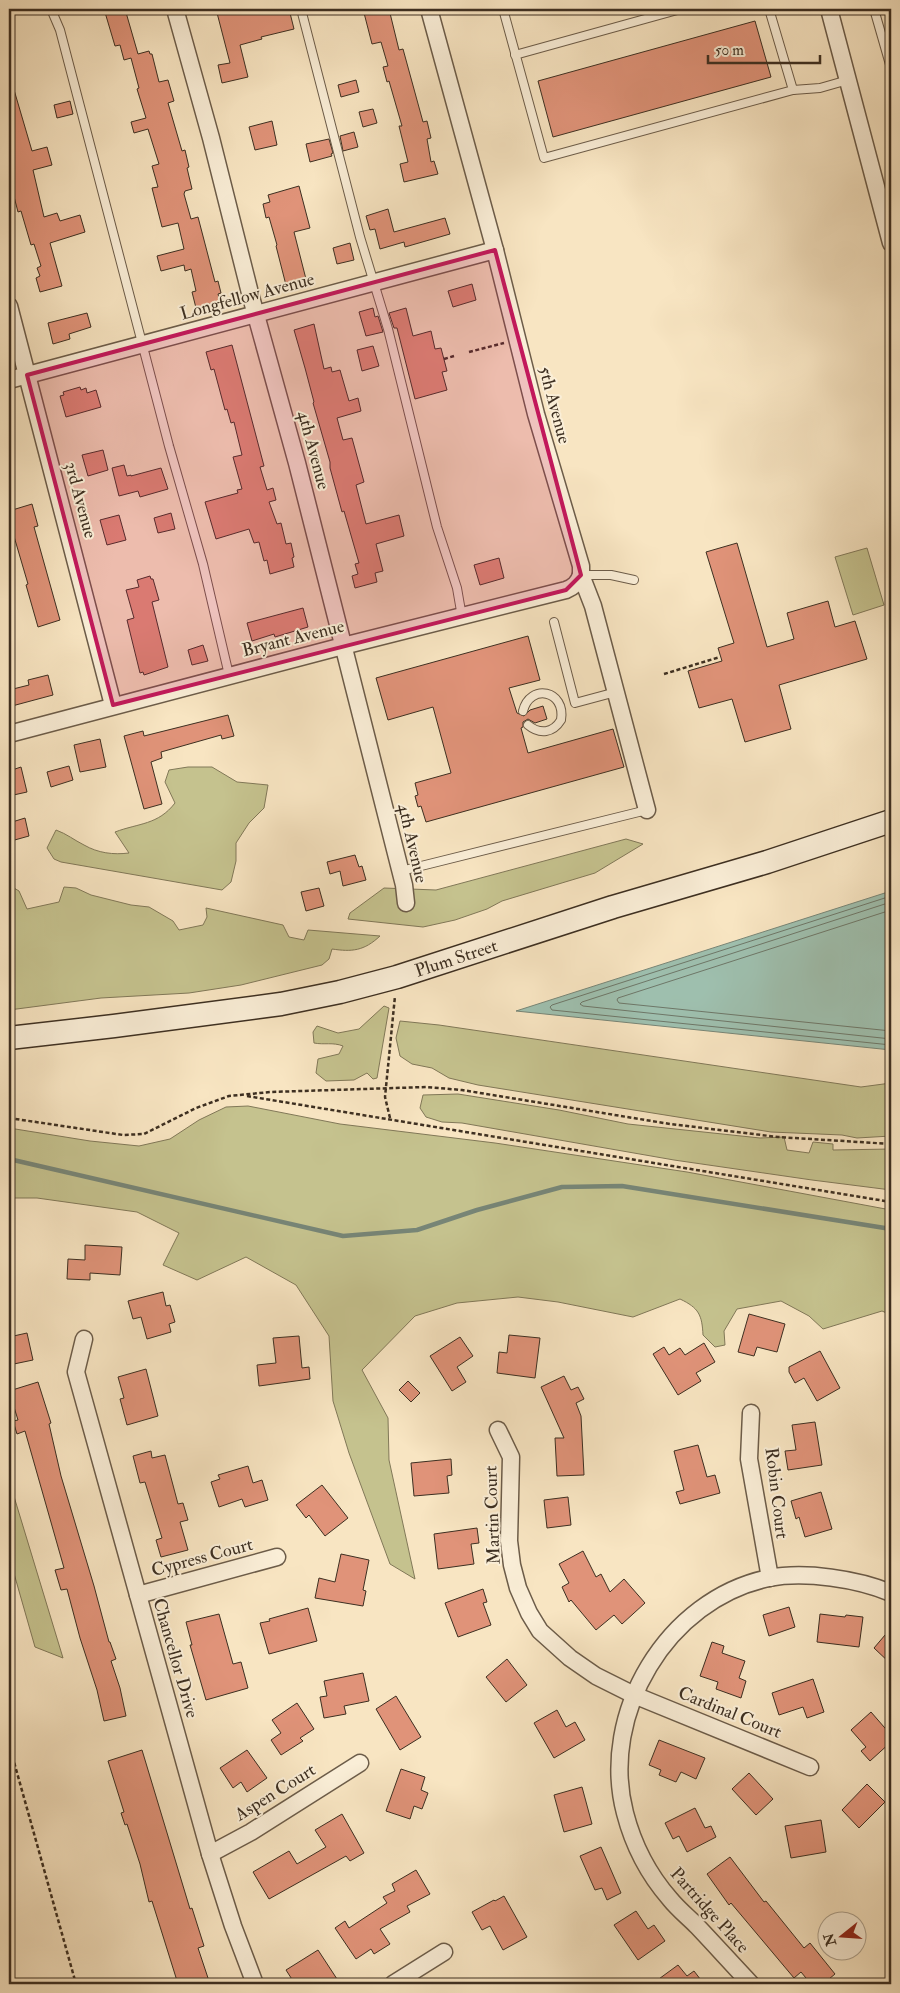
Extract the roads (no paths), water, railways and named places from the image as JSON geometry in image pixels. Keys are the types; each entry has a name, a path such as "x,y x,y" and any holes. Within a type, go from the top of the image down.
{"main road":[{"name":"Plum Street","path":"9,1038 282,1004 340,992 397,977 612,907 767,862 891,821"}],"street":[{"name":"4th Avenue","path":"175,9 297,463 401,871 406,903"},
{"name":"5th Avenue","path":"429,9 495,250 536,414 581,566 581,575 593,606 647,810"},
{"path":"829,9 891,243"},
{"name":"Longfellow Avenue","path":"9,380 495,250"},
{"name":"3rd Avenue","path":"9,306 114,705"},
{"name":"Bryant Avenue","path":"9,734 229,675 566,590 573,587 581,575"},
{"name":"Chancellor Drive","path":"84,1340 76,1372 210,1854 255,1984"},
{"name":"Robin Court","path":"751,1414 749,1459 770,1578"},
{"name":"Martin Court","path":"498,1430 511,1457 510,1541 512,1565 518,1588 529,1613 540,1631 570,1658 596,1676 634,1695"},
{"name":"Cypress Court","path":"138,1595 277,1557"},
{"name":"Partridge Place","path":"750,1984 670,1899 652,1875 636,1844 625,1812 620,1785 623,1730 634,1695 657,1654 676,1632 697,1613 741,1588 770,1578 807,1576 834,1578 860,1583 891,1594"},
{"name":"Cardinal Court","path":"634,1695 810,1767"},
{"name":"Aspen Court","path":"210,1854 251,1832 360,1763"},
{"path":"393,1984 444,1952"}],"lane":[{"path":"51,9 60,30 169,446 203,564 229,675"},
{"path":"301,9 373,284 390,338 437,526 457,588 462,617"},
{"path":"502,9 544,158 793,90 820,88 848,80"},
{"path":"515,55 680,9"},
{"path":"769,9 793,90"},
{"path":"874,9 891,68"},
{"path":"581,575 611,575 634,580"},
{"path":"554,622 575,703"},
{"path":"561,706 616,692"},
{"path":"523,712 528,699 540,693 553,696 561,706 561,720 552,730 539,732 528,725"},
{"path":"401,871 647,810"}],"water":[{"path":"891,891 891,1050 516,1011"}],"waterway":[{"path":"9,1159 343,1236 417,1230 477,1210 562,1187 622,1186 891,1229"}]}
